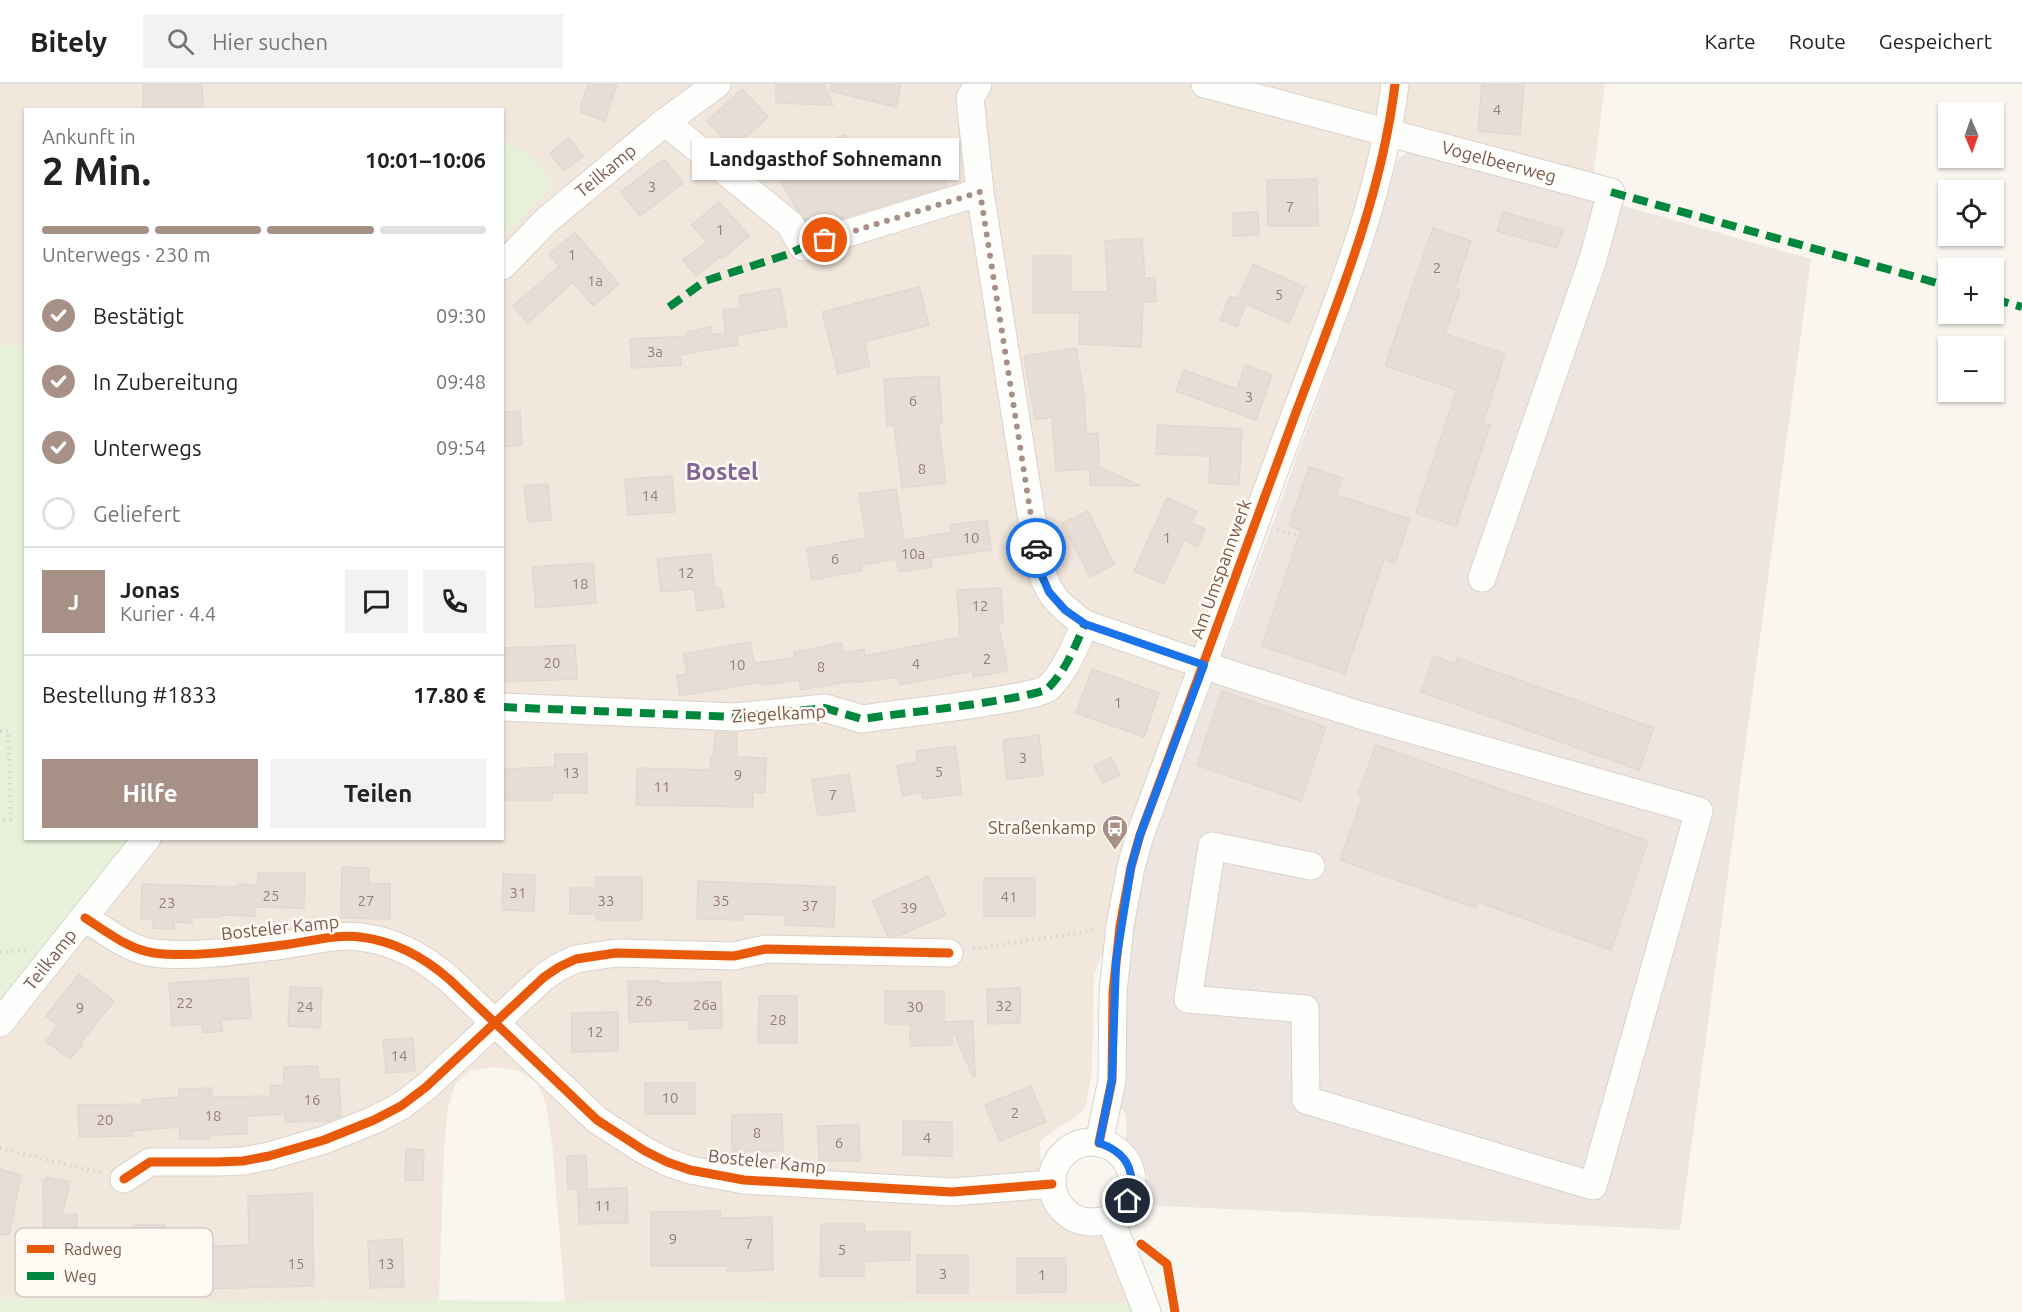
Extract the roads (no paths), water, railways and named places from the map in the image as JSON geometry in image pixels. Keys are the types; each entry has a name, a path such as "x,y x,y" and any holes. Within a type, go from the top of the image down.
{"street":[{"name":"Teilkamp","path":"504,264 548,219 665,122 717,84"},
{"path":"978,84 970,98 980,192 1042,576 1049,592 1065,610 1085,624 1360,715 1700,812 1593,1186 1306,1100 1305,1009 1188,999 1212,846 1311,866"},
{"name":"Vogelbeerweg","path":"1205,84 1611,192 1593,259 1482,578"},
{"name":"Am Umspannwerk","path":"1099,1143 1112,1080 1113,992 1120,926 1131,867 1140,835 1339,300 1372,198 1387,133 1395,84"},
{"path":"665,122 790,224 802,247 980,192"},
{"name":"Ziegelkamp","path":"504,707 735,717 825,708 862,719 905,713 1046,691 1062,673 1085,624"},
{"name":"Teilkamp","path":"0,1023 145,840"},
{"name":"Bosteler Kamp","path":"85,918 124,942 152,953 188,954 234,950 338,936 378,940 398,946 434,966 597,1120 645,1151 690,1170 744,1180 952,1192 1052,1184"},
{"path":"124,1179 150,1162 243,1161 297,1149 350,1131 401,1106 426,1088 544,977 576,959 616,953 734,956 766,949 949,953"},
{"path":"1087,1142 1099,1143 1111,1147 1121,1155 1132,1176 1132,1189 1128,1201 1110,1218 1097,1222 1084,1222 1071,1217 1054,1197 1053,1172 1058,1161 1076,1145 1087,1142"},
{"path":"1110,1218 1146,1312"}],"place":[{"name":"Landgasthof Sohnemann","path":"825,240"},
{"name":"Straßenkamp","path":"1115,851"}],"district":[{"name":"Bostel","path":"722,472"}]}
